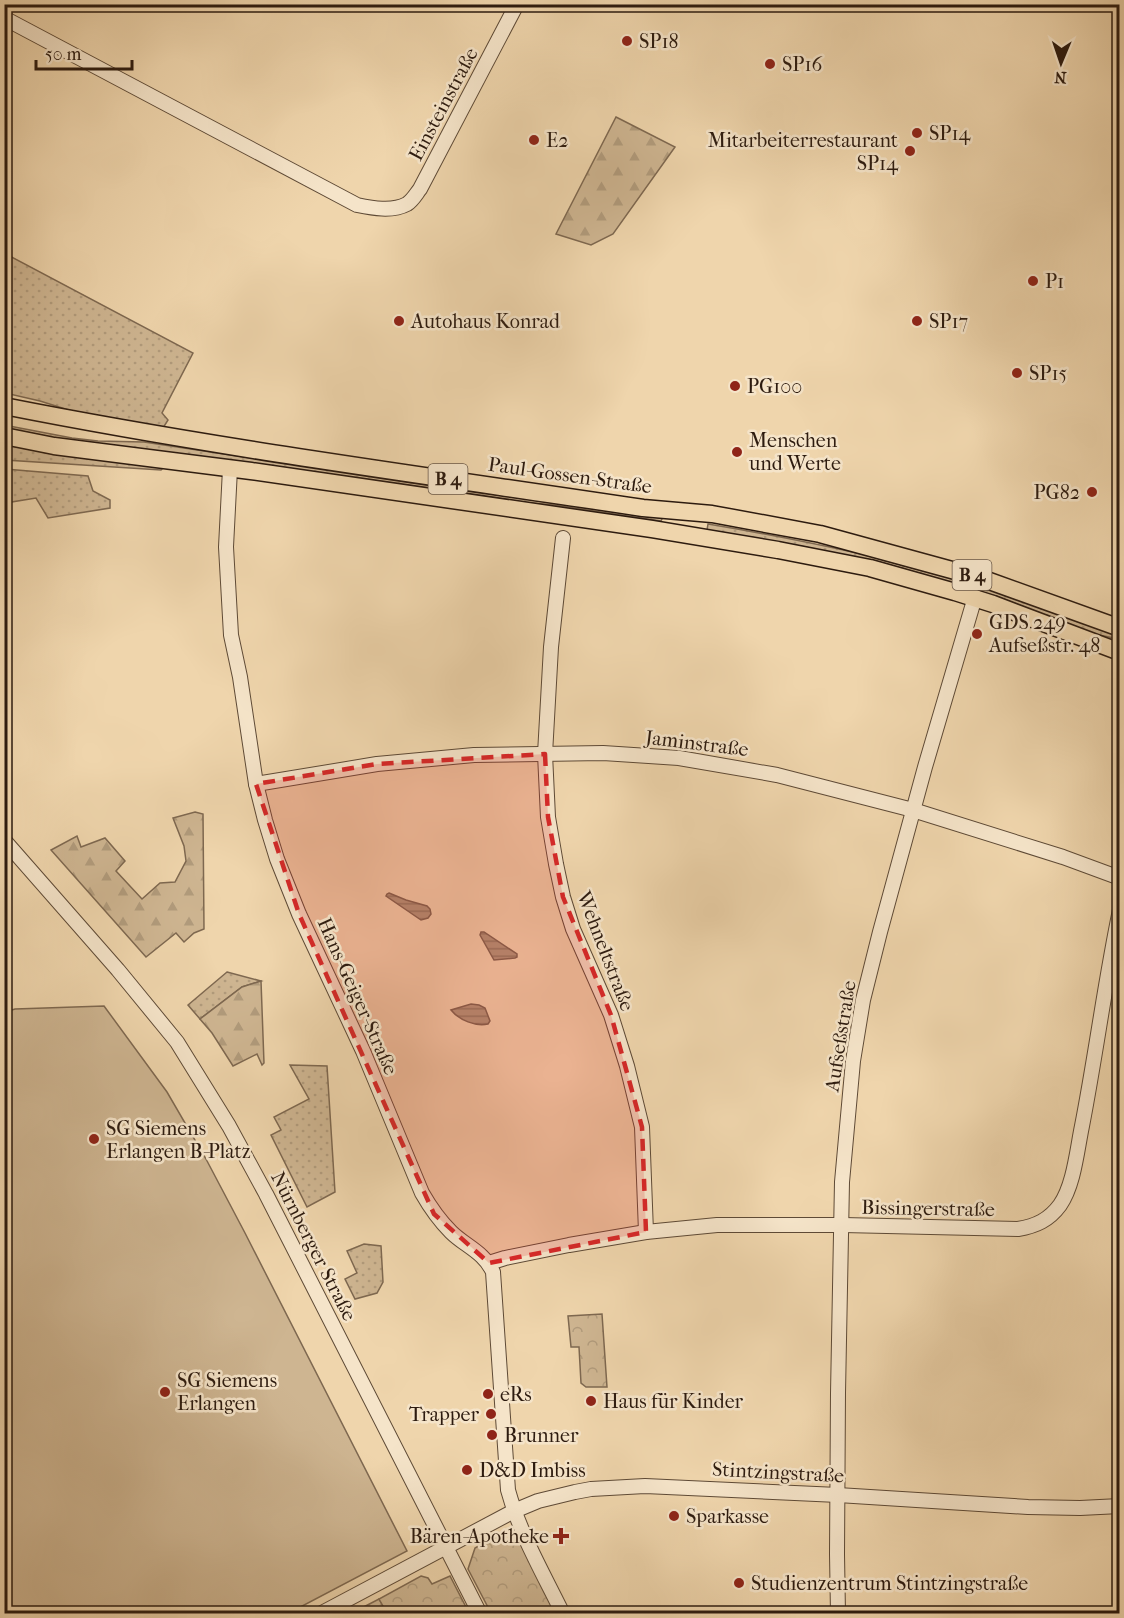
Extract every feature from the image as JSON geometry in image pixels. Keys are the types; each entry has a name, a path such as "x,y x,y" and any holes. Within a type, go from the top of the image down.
{"main road":[{"name":"Paul-Gossen-Straße","path":"4,406 228,447 643,508 712,514 820,534 981,578 1119,628"},
{"name":"B 4","path":"4,436 54,446 652,529 870,568 975,597 1119,652"},
{"path":"728,541 723,536 722,528 724,523 733,518"}],"street":[{"name":"Einsteinstraße","path":"4,18 357,205 390,208 407,204 420,189 517,4"},
{"name":"Hans-Geiger-Straße","path":"230,469 226,532 231,635 240,677 256,784 277,859 299,914 371,1070 422,1192 434,1214 453,1234 475,1249 489,1263"},
{"name":"Wehneltstraße","path":"563,538 550,647 545,754 548,817 563,897 573,929 611,1015 627,1066 642,1127 646,1232"},
{"name":"Aufseßstraße","path":"838,1614 838,1393 843,1182 853,1061 863,1000 913,810 975,597"},
{"name":"Jaminstraße","path":"256,784 377,764 474,755 603,753 643,755 777,774 913,810 1076,861 1119,878"},
{"name":"Nürnberger Straße","path":"4,840 143,999 177,1042 208,1090 256,1174 480,1614"},
{"name":"Bissingerstraße","path":"489,1263 537,1251 646,1232 717,1225 1018,1229 1034,1226 1050,1217 1061,1203 1070,1185 1119,910"},
{"path":"489,1263 495,1284 507,1481 522,1532 563,1614"},
{"name":"Stintzingstraße","path":"320,1614 514,1511 538,1501 575,1492 668,1486 1028,1507 1119,1506"}],"highlighted area":[{"path":"545,754 548,817 563,897 611,1015 642,1127 646,1232 489,1263 434,1214 299,914 256,784 377,764"}],"green space":[{"path":"616,117 675,147 613,234 591,245 556,234"},
{"path":"4,253 193,353 162,413 168,420 163,428 75,412 5,393"},
{"path":"4,425 72,438 144,442 662,519 661,521 99,446 5,431"},
{"path":"4,444 164,467 161,470 5,460"},
{"path":"5,469 88,476 93,491 110,500 110,508 48,518 36,498 5,503"},
{"path":"708,524 854,552 964,580 1119,634 1119,639 1094,634 996,596 806,547 707,530"},
{"path":"195,812 203,814 204,929 194,933 184,942 176,933 146,957 51,850 77,836 81,847 105,838 125,861 116,871 142,899 160,883 175,882 186,861 184,846 173,818"},
{"path":"227,972 261,981 242,987 200,1019 188,1005"},
{"path":"261,981 264,1063 262,1065 257,1054 233,1066 200,1019 242,987"},
{"name":"SG Siemens Erlangen","path":"104,1006 167,1092 206,1159 407,1551 289,1613 5,1613 5,1012 15,1009"},
{"path":"290,1065 327,1066 335,1192 307,1207 271,1135 281,1130 274,1117 309,1099"},
{"path":"364,1244 381,1246 383,1282 377,1293 355,1299 345,1279 357,1273 347,1251"},
{"path":"602,1314 607,1387 586,1387 581,1383 579,1347 571,1347 568,1316"},
{"path":"498,1535 503,1543 517,1535 557,1613 491,1613 468,1569 475,1548"},
{"path":"421,1576 428,1578 432,1584 450,1576 469,1613 387,1613 379,1599"},
{"path":"379,1599 387,1613 350,1614"}],"shaded area":[{"path":"389,893 427,906 431,914 428,918 421,920 386,896"},
{"path":"481,932 517,954 517,957 494,960 480,935"},
{"path":"471,1004 485,1008 490,1021 488,1024 468,1022 451,1010"}],"place":[{"name":"SP18","path":"627,41"},
{"name":"SP16","path":"770,64"},
{"name":"SP14","path":"917,133"},
{"name":"E2","path":"534,140"},
{"name":"Mitarbeiterrestaurant SP14","path":"910,151"},
{"name":"P1","path":"1033,281"},
{"name":"Autohaus Konrad","path":"399,321"},
{"name":"SP17","path":"917,321"},
{"name":"SP15","path":"1017,373"},
{"name":"PG100","path":"735,386"},
{"name":"Menschen und Werte","path":"737,452"},
{"name":"PG82","path":"1092,492"},
{"name":"GDS 249 Aufseßstr. 48","path":"977,634"},
{"name":"SG Siemens Erlangen B-Platz","path":"94,1139"},
{"name":"SG Siemens Erlangen","path":"165,1392"},
{"name":"eRs","path":"488,1394"},
{"name":"Haus für Kinder","path":"591,1401"},
{"name":"Trapper","path":"491,1414"},
{"name":"Brunner","path":"492,1435"},
{"name":"D&D Imbiss","path":"467,1470"},
{"name":"Sparkasse","path":"674,1516"},
{"name":"Bären-Apotheke","path":"561,1536"},
{"name":"Studienzentrum Stintzingstraße","path":"739,1583"}]}
